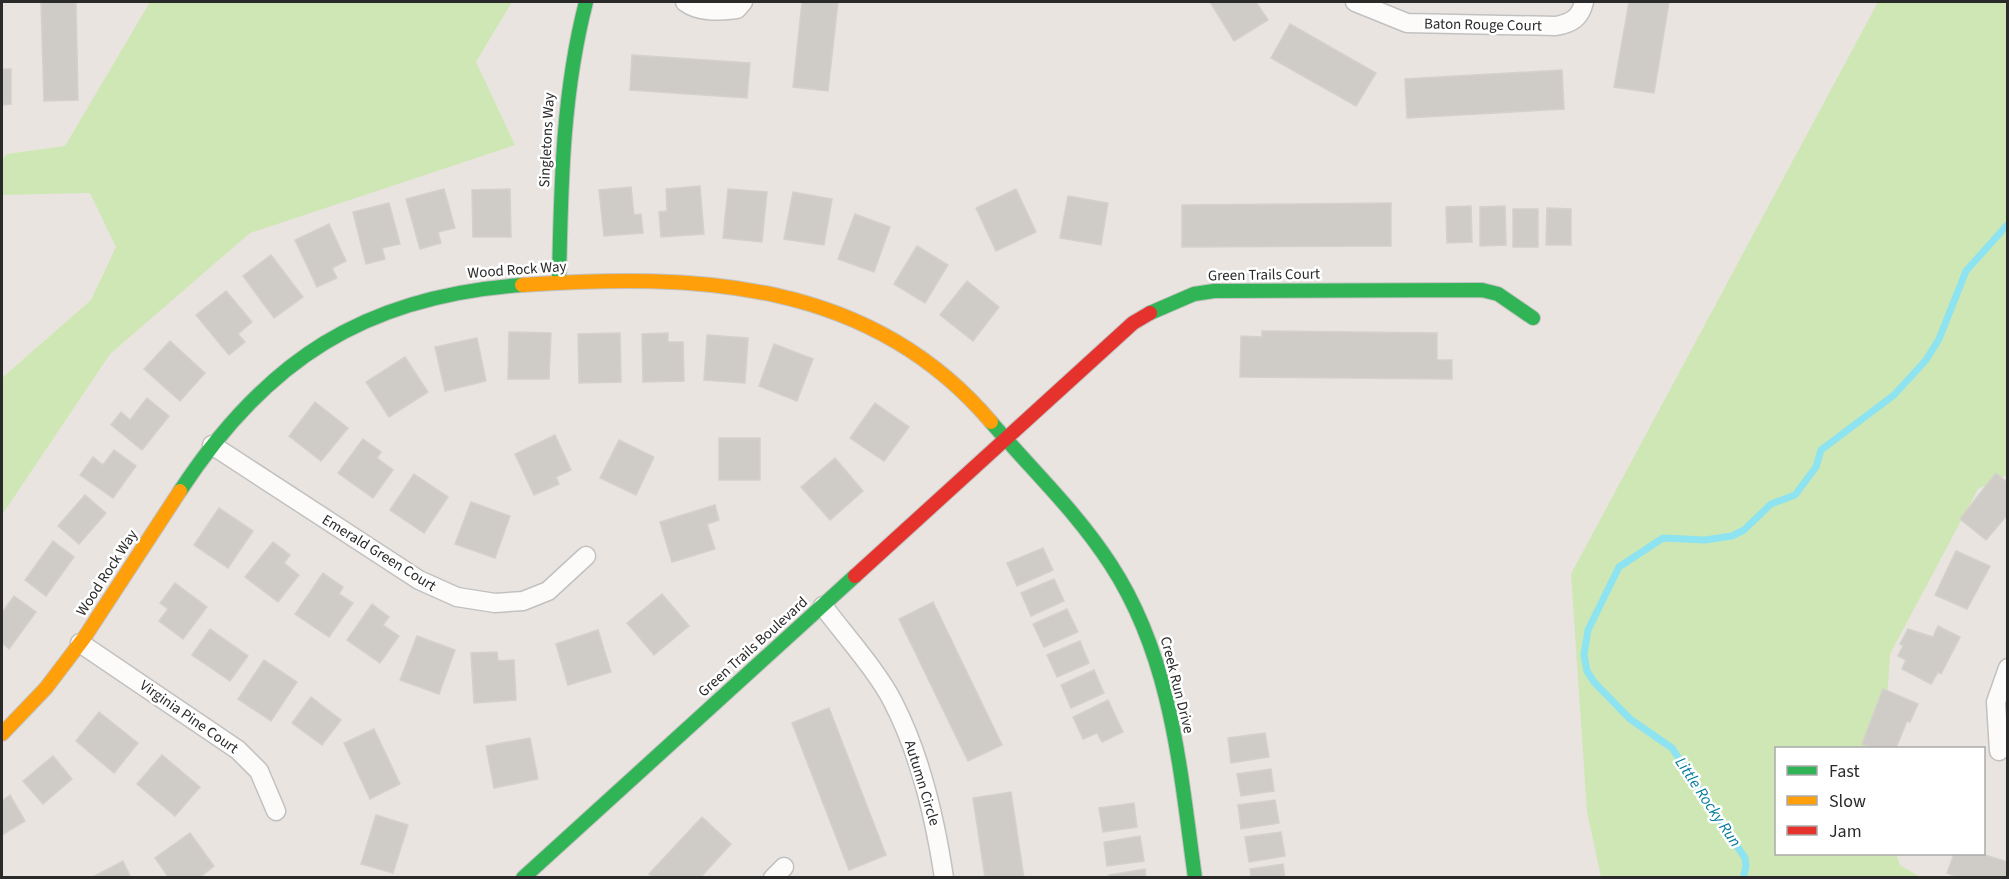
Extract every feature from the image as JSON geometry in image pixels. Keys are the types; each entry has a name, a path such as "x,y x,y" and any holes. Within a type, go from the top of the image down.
{"street":[{"name":"Singletons Way","path":"559,282 562,124 573,45 586,2"},
{"path":"685,2 692,7 714,11 737,9 743,2"},
{"name":"Baton Rouge Court","path":"1354,2 1376,5 1407,23 1556,26 1571,23 1582,13 1584,2"},
{"name":"Wood Rock Way","path":"2,734 52,681 80,643 212,445 246,405 281,372 321,343 365,320 412,302 460,290 504,284 559,282 727,286 786,296 823,307 879,332 921,358 964,391 1005,439"},
{"name":"Green Trails Court","path":"1005,439 1133,323 1162,306 1194,294 1236,290 1482,290 1498,294 1533,318"},
{"name":"Green Trails Boulevard","path":"523,878 1005,439"},
{"name":"Creek Run Drive","path":"1005,439 1070,508 1099,543 1129,592 1150,639 1172,724 1194,878"},
{"name":"Emerald Green Court","path":"212,445 419,580 457,597 495,603 523,601 548,591 586,556"},
{"name":"Autumn Circle","path":"823,606 892,700 918,761 938,837 944,878"},
{"name":"Virginia Pine Court","path":"80,643 238,750 259,771 276,811"},
{"path":"2000,751 1996,702 2007,668"}],"green space":[{"path":"150,2 512,2 476,62 515,145 250,233 110,354 2,515 2,378 91,300 116,247 90,193 2,195 2,159 7,154 65,146"},
{"path":"1878,2 2007,2 2007,475 1978,489 1890,654 1884,747 1775,747 1775,855 1896,855 1900,865 1920,877 1601,877 1587,812 1571,574"}],"building":[{"path":"41,2 76,2 78,100 44,101"},
{"path":"802,2 838,2 828,91 793,87"},
{"path":"1210,2 1256,2 1268,20 1234,41"},
{"path":"1629,2 1669,2 1654,93 1614,87"},
{"path":"1290,24 1376,73 1356,106 1271,58"},
{"path":"632,55 750,63 747,98 630,90"},
{"path":"2,69 11,69 11,104 2,105"},
{"path":"1562,70 1564,109 1407,118 1405,79"},
{"path":"700,186 704,234 661,237 659,212 667,211 666,189"},
{"path":"631,187 634,215 641,214 643,233 604,236 599,190"},
{"path":"444,189 455,228 438,232 441,243 420,249 406,199"},
{"path":"510,189 511,237 473,237 472,190"},
{"path":"728,189 767,192 762,242 723,238"},
{"path":"1016,189 1036,232 996,251 976,208"},
{"path":"793,192 832,199 824,245 784,239"},
{"path":"1068,196 1108,203 1101,245 1060,238"},
{"path":"389,203 400,244 382,248 385,259 366,264 353,212"},
{"path":"1391,203 1391,246 1182,247 1182,205"},
{"path":"1471,206 1472,242 1447,243 1446,207"},
{"path":"1505,206 1506,245 1480,246 1480,207"},
{"path":"1547,208 1571,209 1571,245 1546,245"},
{"path":"1513,209 1538,209 1538,247 1513,247"},
{"path":"855,214 890,227 874,272 838,259"},
{"path":"329,224 346,261 332,268 337,278 317,287 295,240"},
{"path":"917,246 948,265 925,303 894,284"},
{"path":"271,255 303,297 274,318 243,276"},
{"path":"967,281 999,307 973,341 940,315"},
{"path":"226,291 252,322 238,334 245,342 229,355 196,315"},
{"path":"1262,331 1437,333 1437,360 1452,360 1452,379 1240,377 1241,336 1262,337"},
{"path":"509,332 551,333 549,379 508,379"},
{"path":"620,333 621,382 579,383 578,334"},
{"path":"668,333 668,342 683,342 684,381 643,382 642,334"},
{"path":"707,335 748,338 745,383 704,380"},
{"path":"477,338 486,381 445,391 435,347"},
{"path":"170,341 205,373 180,401 144,369"},
{"path":"774,344 813,359 797,401 759,386"},
{"path":"405,357 428,392 389,417 366,382"},
{"path":"147,398 169,416 142,450 111,425 121,412 130,420"},
{"path":"315,402 348,428 321,461 289,436"},
{"path":"875,403 909,427 884,461 850,438"},
{"path":"555,435 571,470 556,477 559,484 534,495 515,454"},
{"path":"719,438 760,438 760,480 719,480"},
{"path":"363,439 381,452 377,458 393,470 373,498 338,473"},
{"path":"619,440 654,457 636,495 600,478"},
{"path":"114,450 136,466 113,498 80,475 93,457 103,465"},
{"path":"835,458 863,491 830,520 801,487"},
{"path":"1996,473 2008,483 2008,514 1986,540 1960,519"},
{"path":"414,474 448,497 424,533 390,510"},
{"path":"85,495 106,513 79,544 58,526"},
{"path":"471,502 510,516 495,558 455,544"},
{"path":"715,505 719,520 707,524 715,549 672,562 660,522"},
{"path":"219,508 253,531 228,568 194,545"},
{"path":"53,541 74,557 46,596 25,580"},
{"path":"273,542 290,555 284,563 299,575 278,602 245,577"},
{"path":"1043,548 1053,570 1017,586 1007,563"},
{"path":"1956,551 1990,566 1967,609 1935,595"},
{"path":"323,573 343,587 339,594 353,603 329,637 295,614"},
{"path":"1054,579 1064,601 1031,616 1021,593"},
{"path":"175,583 207,607 183,639 159,621 168,609 160,603"},
{"path":"662,594 689,626 654,655 627,623"},
{"path":"14,596 36,612 9,649 2,643 2,613"},
{"path":"933,602 1002,745 968,761 899,619"},
{"path":"372,604 389,617 383,625 399,636 380,663 347,640"},
{"path":"1067,609 1078,632 1044,647 1033,624"},
{"path":"1938,626 1960,637 1941,674 1938,672 1931,684 1902,669 1906,660 1898,656 1903,646 1900,644 1908,629 1933,637"},
{"path":"210,629 248,656 230,681 192,655"},
{"path":"598,630 611,672 568,685 556,644"},
{"path":"417,636 455,650 439,694 400,680"},
{"path":"1080,641 1089,663 1057,677 1047,655"},
{"path":"497,652 498,661 514,660 516,700 474,703 471,653"},
{"path":"264,660 297,682 271,721 238,699"},
{"path":"1094,670 1104,693 1071,708 1061,685"},
{"path":"1883,689 1918,704 1910,722 1907,721 1896,747 1870,747 1862,744"},
{"path":"311,697 341,720 322,745 292,723"},
{"path":"1108,700 1123,732 1102,742 1097,733 1083,739 1073,717"},
{"path":"829,708 886,855 849,870 792,723"},
{"path":"99,712 138,743 114,773 76,741"},
{"path":"374,729 400,784 370,799 344,743"},
{"path":"1265,733 1269,757 1231,763 1228,738"},
{"path":"530,738 538,779 494,788 486,746"},
{"path":"162,755 200,787 175,816 137,784"},
{"path":"53,756 72,779 43,804 23,781"},
{"path":"1271,769 1274,791 1241,796 1237,774"},
{"path":"1011,792 1024,878 985,878 973,798"},
{"path":"10,795 25,821 2,835 2,801"},
{"path":"1275,800 1279,823 1241,829 1238,805"},
{"path":"1134,803 1137,827 1103,832 1099,808"},
{"path":"376,815 408,825 393,873 361,864"},
{"path":"702,817 731,844 700,878 654,878 649,874"},
{"path":"1281,832 1285,856 1249,862 1245,837"},
{"path":"190,833 214,866 199,878 169,878 155,858"},
{"path":"1140,836 1144,861 1107,866 1104,842"},
{"path":"1954,855 1985,855 2008,862 2008,878 1959,878 1947,873"},
{"path":"123,861 131,878 91,878"},
{"path":"1283,864 1285,878 1251,878 1250,869"},
{"path":"1145,869 1146,878 1110,878 1109,875"}],"waterway":[{"name":"Little Rocky Run","path":"1743,878 1746,867 1745,858 1672,748 1630,719 1594,682 1587,671 1584,655 1588,630 1619,567 1663,538 1705,540 1732,536 1744,530 1771,504 1795,495 1816,467 1821,450 1894,395 1926,360 1939,339 1966,271 2008,224"}],"traffic: fast":[{"path":"559,282 562,176 567,106 586,2"},
{"path":"180,491 213,445 248,405 285,371 324,343 367,320 414,303 466,292 522,285"},
{"path":"1150,313 1194,294 1214,291 1482,290 1498,294 1533,318"},
{"path":"991,422 1084,527 1111,565 1132,601 1148,638 1170,716 1178,756 1195,878"},
{"path":"523,878 855,576"}],"traffic: slow":[{"path":"522,285 652,281 715,285 776,295 835,313 891,339 943,375 991,422"},
{"path":"2,734 46,688 84,638 180,491"}],"traffic: jam":[{"path":"855,576 1133,323 1150,313"}]}
